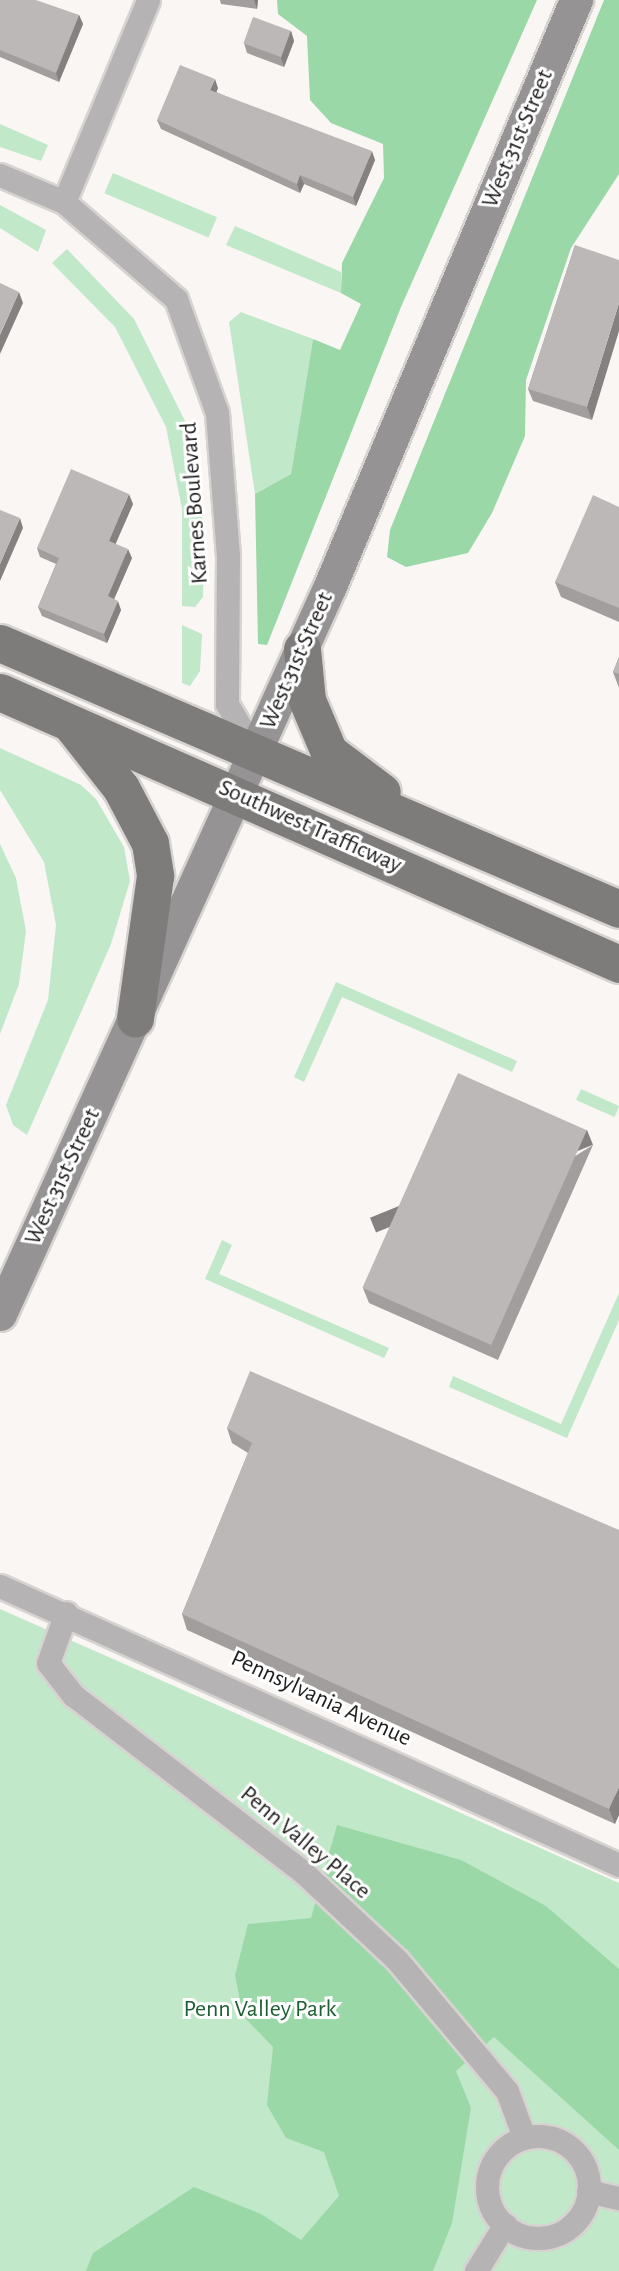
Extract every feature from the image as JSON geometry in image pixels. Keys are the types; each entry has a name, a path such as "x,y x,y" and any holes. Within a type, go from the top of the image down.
{"main road":[{"name":"West 31st Street","path":"0,1314 302,649 576,0"},
{"name":"Southwest Trafficway","path":"0,643 619,909"},
{"path":"302,649 307,699 329,752 421,823"},
{"name":"Southwest Trafficway","path":"0,692 619,964"},
{"path":"70,723 121,788 150,843 155,876 135,1019"},
{"path":"256,753 276,812"}],"street":[{"path":"64,202 148,0"},
{"name":"Karnes Boulevard","path":"0,175 64,202 177,299 217,413 228,555 227,704 256,753"},
{"name":"Pennsylvania Avenue","path":"0,1586 66,1613 619,1865"},
{"name":"Penn Valley Place","path":"66,1613 48,1663 72,1695 304,1873 397,1960 507,2091 524,2137"},
{"path":"550,2136 571,2148 588,2172 588,2191 583,2213 552,2237 517,2235 505,2224 488,2198 487,2178 494,2159 524,2137 550,2136"},
{"path":"588,2191 619,2198"},
{"path":"476,2271 505,2224"}],"green space":[{"path":"277,0 537,0 401,307 267,645 258,644 255,494 291,474 313,339 340,350 361,304 341,293 342,263 384,178 383,144 331,123 310,100 307,36 278,14"},
{"path":"604,0 619,0 619,174 571,248 526,380 525,436 492,513 468,553 406,567 387,557 390,530"},
{"path":"0,124 48,145 41,161 0,147"},
{"path":"113,173 217,217 208,237 104,193"},
{"path":"0,205 46,230 38,252 0,228"},
{"path":"235,226 341,272 341,293 226,245"},
{"path":"67,249 134,319 188,427 204,527 203,597 195,607 182,606 182,509 166,427 115,327 52,263"},
{"path":"241,312 313,339 291,474 255,494 229,322"},
{"path":"182,625 202,634 200,671 190,686 182,683"},
{"path":"0,748 81,785 96,799 124,847 130,881 111,944 27,1135 13,1125 6,1105 48,1000 56,925 44,862 0,790"},
{"path":"0,844 16,878 26,931 19,984 0,1034"},
{"path":"336,982 517,1061 512,1072 342,997 304,1082 294,1077"},
{"path":"581,1089 619,1106 614,1117 576,1100"},
{"path":"222,1240 232,1245 219,1274 389,1348 384,1358 205,1279"},
{"path":"619,1293 619,1320 567,1438 449,1387 453,1376 561,1424"},
{"name":"Penn Valley Park","path":"0,1609 619,1883 619,2271 0,2271"},
{"path":"337,1825 461,1860 546,1906 619,1969 619,2150 494,2037 456,2071 471,2108 452,2223 433,2271 86,2271 93,2253 194,2187 261,2214 301,2240 339,2196 324,2152 286,2138 267,2105 273,2047 243,2016 235,1975 248,1924 311,1918"}],"building":[{"path":"0,0 36,0 79,15 56,73 0,50"},
{"path":"253,17 291,31 281,57 243,43"},
{"path":"180,65 215,79 210,90 372,151 353,197 300,175 297,184 157,120"},
{"path":"575,245 619,260 619,303 587,407 528,389"},
{"path":"0,283 19,292 0,335"},
{"path":"71,469 129,494 109,541 128,549 108,596 118,601 104,634 38,607 59,558 37,548"},
{"path":"593,495 619,507 619,608 555,582"},
{"path":"0,510 20,518 0,564"},
{"path":"619,657 619,674 613,672"},
{"path":"458,1073 587,1130 491,1345 362,1288"},
{"path":"250,1371 619,1530 619,1787 609,1809 182,1614 252,1443 227,1428"}]}
